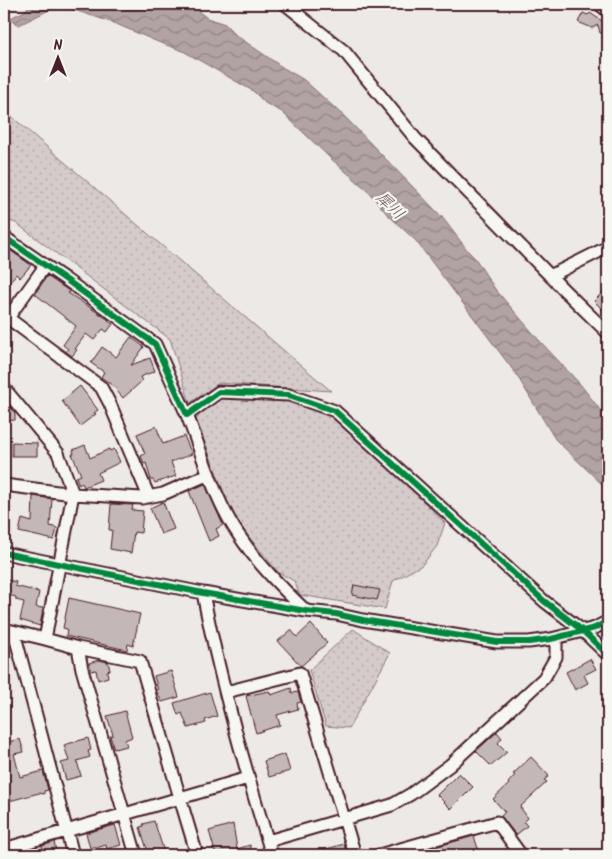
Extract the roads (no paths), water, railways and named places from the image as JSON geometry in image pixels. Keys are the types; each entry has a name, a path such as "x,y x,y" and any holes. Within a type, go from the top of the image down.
{"street":[{"path":"285,4 344,51 415,138 608,333"},
{"path":"599,4 608,11"},
{"path":"4,238 155,344 187,415 228,518 238,535 270,575 306,611"},
{"path":"550,276 608,248"},
{"path":"45,266 6,320 100,387 110,404 149,497"},
{"path":"4,388 58,453 73,494 45,639"},
{"path":"187,415 219,392 289,395 335,411 544,601 584,631 608,655"},
{"path":"4,485 73,494 142,498 163,494 209,474"},
{"path":"4,553 203,593 497,642 528,642 556,638 595,628 608,621"},
{"path":"203,593 209,626 248,778 272,855"},
{"path":"73,855 9,630 78,648 140,661 197,855"},
{"path":"268,842 392,805 411,794 450,765 544,678 556,657 556,638"},
{"path":"78,648 82,668 136,855"},
{"path":"226,692 300,673 355,855"},
{"path":"6,855 4,849 248,778"},
{"path":"379,855 497,822 521,855"}],"water":[{"name":"犀川","path":"25,4 183,4 198,11 207,18 225,24 237,36 304,80 346,118 442,217 475,258 495,289 580,384 601,411 608,426 608,490 555,439 516,374 416,241 387,214 367,190 282,112 265,103 253,91 183,51 114,23 59,5 19,25 8,19 28,8"}]}
